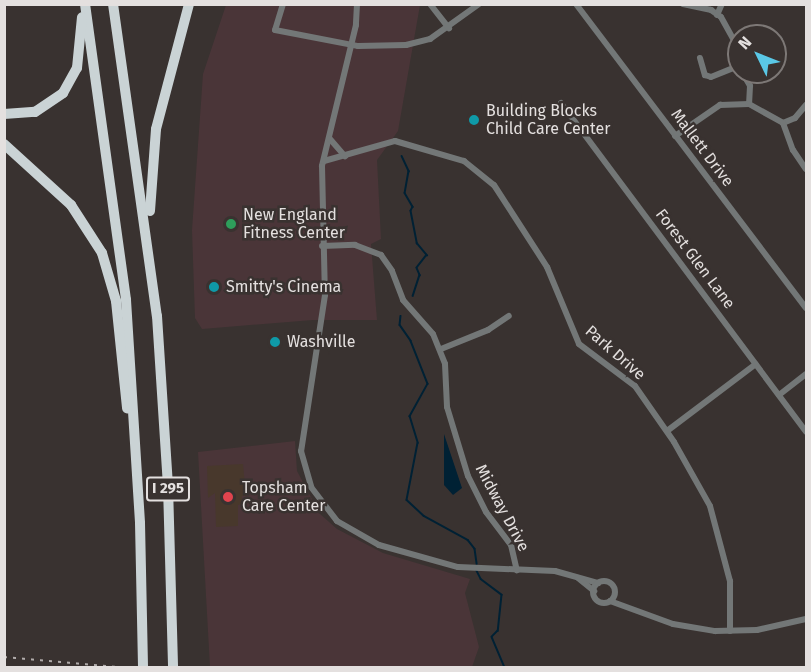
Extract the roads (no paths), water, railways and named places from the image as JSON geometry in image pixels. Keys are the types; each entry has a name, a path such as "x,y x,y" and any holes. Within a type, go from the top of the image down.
{"highway":[{"path":"4,114 35,112 63,93 80,54 83,4"},
{"name":"I 295","path":"83,4 126,300 137,470 143,668"},
{"name":"I 295","path":"113,4 150,250 166,447 173,665"},
{"path":"150,250 154,144 189,4"},
{"path":"4,144 71,205 105,259 116,301 133,464 137,470"}],"street":[{"path":"283,4 275,30 350,45 418,43 449,28 479,4"},
{"path":"357,4 324,161 322,246 324,305 302,428 301,451 311,487 332,516 357,535 458,567 496,571 555,570 598,583 609,582 615,593 629,607"},
{"path":"430,4 449,28"},
{"name":"Mallett Drive","path":"576,4 807,308"},
{"path":"683,4 717,15 727,30"},
{"path":"717,15 722,4"},
{"path":"700,58 705,75 711,77 727,71"},
{"path":"749,84 749,104"},
{"name":"Forest Glen Lane","path":"561,103 807,432"},
{"path":"675,136 720,105 749,104 783,123 793,150 807,169"},
{"path":"783,123 801,114 807,105"},
{"path":"330,139 345,156"},
{"name":"Park Drive","path":"324,161 345,156 378,143 395,141 438,151 482,173 494,184 547,267 579,344 625,376 667,431 710,506 730,581 730,632"},
{"name":"Midway Drive","path":"322,246 355,244 381,255 393,271 403,300 428,327 441,349 447,376 447,407 468,476 486,512 511,545 517,570"},
{"path":"441,349 488,330 509,316"},
{"path":"667,431 756,364"},
{"path":"779,394 807,374"},
{"path":"576,576 594,591 598,601 609,601 629,607 673,624 730,632 757,630 807,619"},
{"path":"594,591 598,583"},
{"path":"609,601 615,593"}],"water":[{"path":"444,434 462,488 453,495 444,485"}],"waterway":[{"path":"402,156 409,171 405,193 413,207 411,211 417,243 427,255 417,268 420,275 413,296"},
{"path":"401,316 400,325 411,341 428,384 410,416 418,443 407,500 424,516 468,540 475,549 477,564"},
{"path":"476,569 481,579 502,595 498,631 492,637 505,668"}],"railway":[{"path":"4,657 129,668"}],"place":[{"name":"Building Blocks Child Care Center","path":"474,120"},
{"name":"New England Fitness Center","path":"231,224"},
{"name":"Smitty's Cinema","path":"214,287"},
{"name":"Washville","path":"275,342"},
{"name":"Topsham Care Center","path":"228,497"}]}
